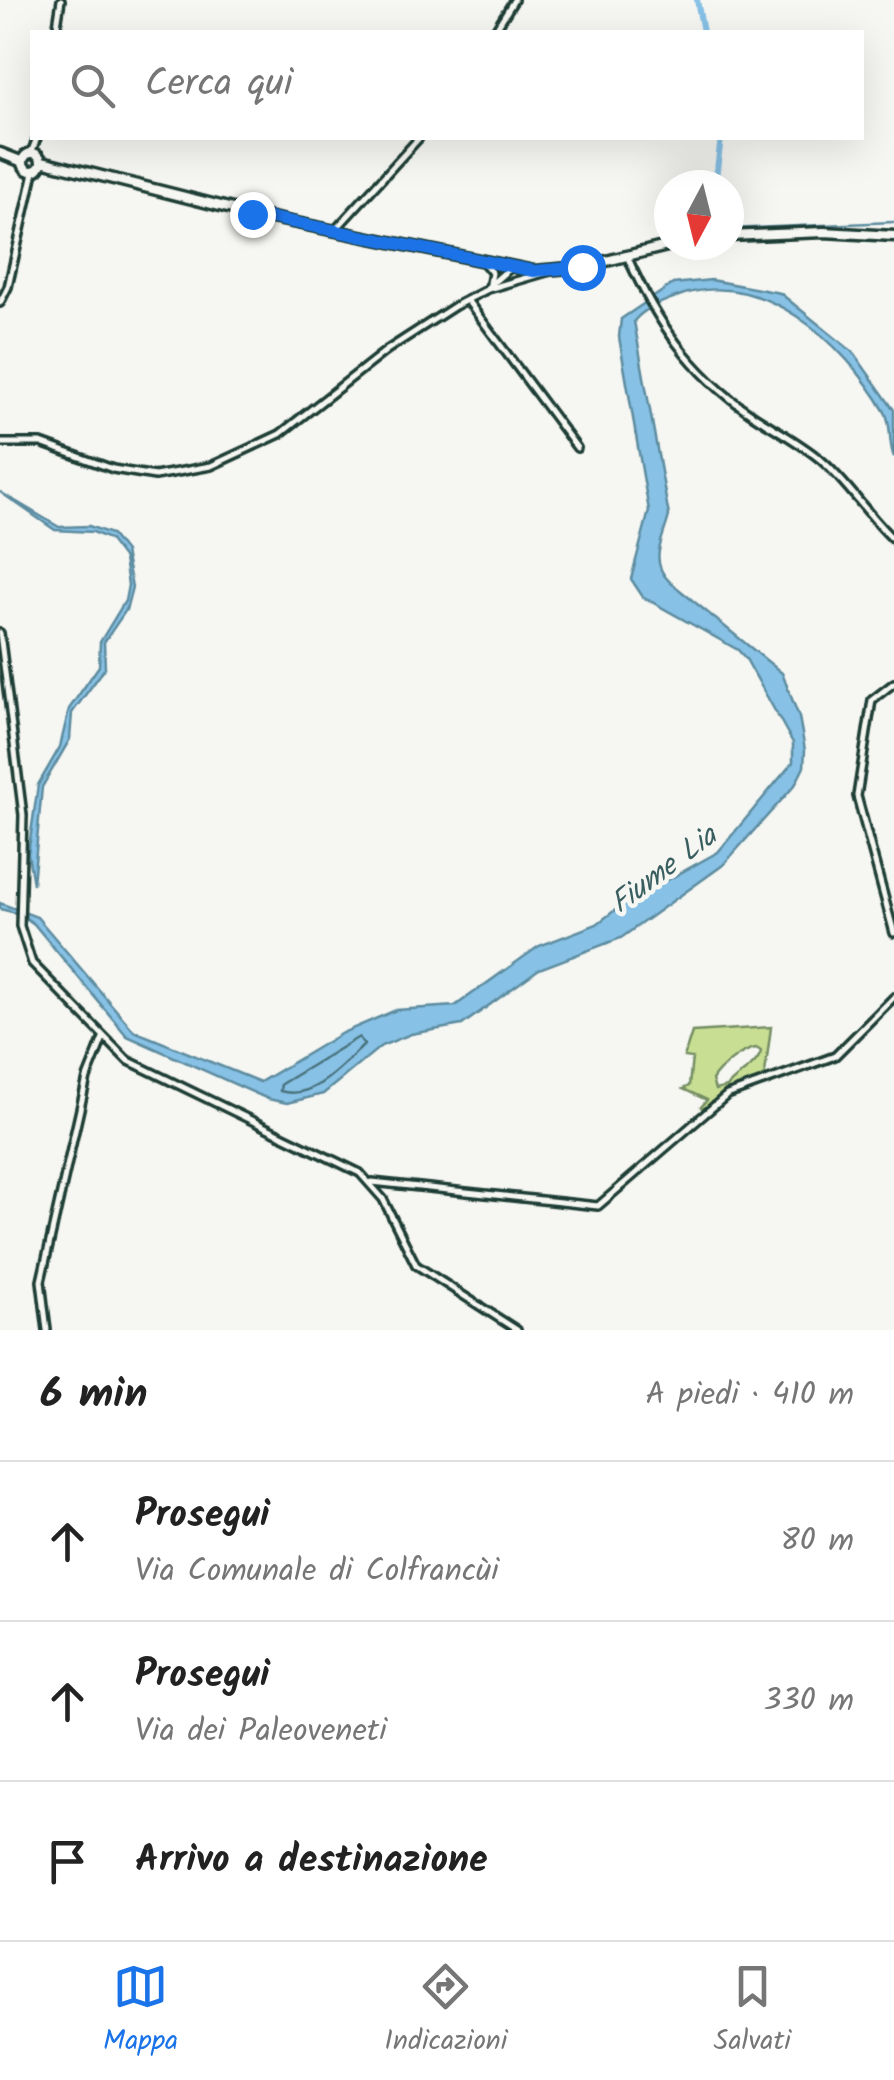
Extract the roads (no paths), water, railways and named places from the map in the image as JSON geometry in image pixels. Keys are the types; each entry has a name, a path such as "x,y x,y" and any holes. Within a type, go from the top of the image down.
{"main road":[{"path":"0,154 33,158 52,166 334,232 514,268 550,272 654,249"},
{"path":"744,236 856,232 894,236"}],"street":[{"path":"56,30 61,0"},
{"path":"495,30 514,0"},
{"path":"334,232 417,140"},
{"path":"0,303 8,287 33,158"},
{"path":"627,256 645,296 677,348 750,412 784,430 825,464 894,540"},
{"path":"481,261 492,273 486,289"},
{"path":"506,284 514,268"},
{"path":"0,443 41,443 113,469 155,476 212,466 280,434 387,350 514,268"},
{"path":"486,289 550,272"},
{"path":"467,300 577,448"},
{"path":"0,633 23,815 22,942 32,962 126,1060 350,1166 372,1182 416,1265 516,1330"},
{"path":"894,682 872,700 857,782 894,933"},
{"path":"372,1182 598,1206 727,1095 835,1056 894,998"},
{"path":"48,1330 41,1281 87,1078 102,1038"}],"water":[{"path":"711,280 780,293 853,352 894,410 894,457 885,412 847,360 823,336 767,300 737,291 705,290 662,302 634,321 669,516 659,550 660,566 670,582 782,673 799,717 805,750 804,767 795,785 723,865 621,938 539,969 462,1025 411,1034 381,1046 323,1094 287,1103 268,1099 127,1036 34,924 20,914 0,909 0,903 37,917 134,1031 260,1082 342,1033 396,1010 455,1006 539,946 597,924 619,907 718,852 793,762 793,743 746,659 738,650 643,597 631,579 649,511 619,337 621,319 673,284"},
{"path":"0,492 59,527 89,526 111,534 125,552 132,587 126,610 104,642 105,668 72,713 70,739 42,787 33,884 28,854 38,785 60,747 69,709 99,666 100,642 125,601 128,585 124,559 109,539 93,532 55,530"}],"waterway":[{"path":"697,0 703,30"},
{"path":"717,170 721,140"},
{"path":"744,228 894,222"}],"water label":[{"name":"Fiume Lia","path":"663,869"}]}
